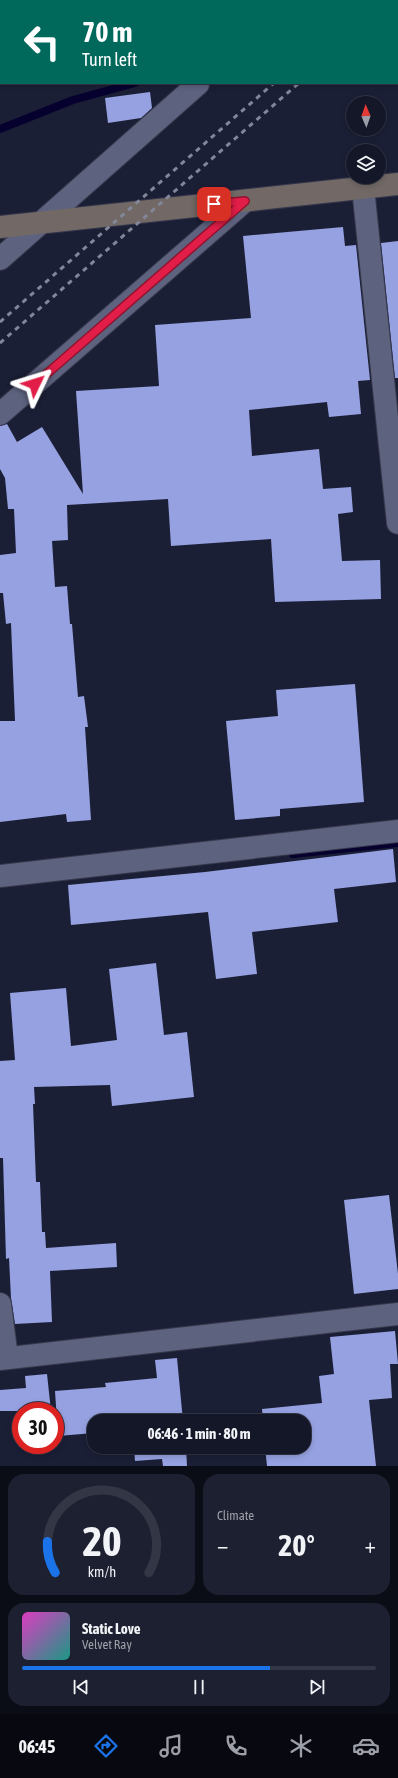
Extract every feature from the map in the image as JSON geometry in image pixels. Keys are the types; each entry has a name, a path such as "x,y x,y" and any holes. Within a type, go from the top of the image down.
{"street":[{"path":"0,259 43,223 198,84"},
{"path":"0,228 398,184"},
{"path":"363,188 398,523"},
{"path":"0,414 245,201"},
{"path":"0,876 398,831"},
{"path":"0,1304 3,1359 398,1314"}],"building":[{"path":"150,92 152,108 141,118 108,123 105,98"},
{"path":"343,227 345,246 356,245 370,380 358,381 361,414 329,417 327,402 249,410 252,456 319,449 323,489 351,487 353,512 338,514 342,561 380,560 381,599 275,602 271,539 171,546 168,499 67,505 68,540 52,541 55,587 67,586 70,624 72,624 78,697 84,696 88,727 85,727 91,820 67,822 66,814 0,822 0,721 15,721 11,623 6,624 3,593 0,593 0,555 16,553 14,509 8,509 5,478 0,469 0,426 7,424 17,442 42,427 83,494 76,391 159,386 155,325 251,318 243,236"},
{"path":"398,241 398,378 395,378 381,243"},
{"path":"355,684 364,802 280,809 280,816 235,820 226,721 278,716 276,690"},
{"path":"393,849 396,882 334,889 338,922 252,932 257,974 216,979 208,912 71,925 68,885 205,872"},
{"path":"156,963 164,1035 187,1032 194,1097 112,1106 110,1085 34,1087 35,1104 33,1104 36,1182 40,1182 42,1232 45,1232 46,1248 116,1243 117,1267 50,1271 52,1322 15,1324 11,1298 9,1258 6,1259 3,1158 0,1158 0,1061 15,1060 10,993 66,988 71,1046 117,1040 109,969"},
{"path":"389,1195 398,1274 398,1289 354,1294 344,1200"},
{"path":"395,1331 398,1364 390,1364 392,1398 369,1400 376,1466 267,1466 266,1454 311,1454 311,1414 262,1414 262,1409 322,1403 319,1376 334,1374 330,1337"},
{"path":"177,1358 182,1414 87,1414 87,1434 64,1436 64,1402 56,1402 55,1391 106,1387 105,1383 157,1378 155,1360"},
{"path":"47,1374 50,1402 12,1402 12,1411 0,1411 0,1390 26,1388 25,1376"},
{"path":"134,1454 186,1454 187,1466 163,1466 162,1459 135,1461"}],"waterway":[{"path":"0,129 73,100 131,84"},
{"path":"293,854 398,843"}],"railway":[{"path":"0,322 273,84"},
{"path":"0,343 298,84"}],"route":[{"path":"35,384 245,201 214,204"}]}
